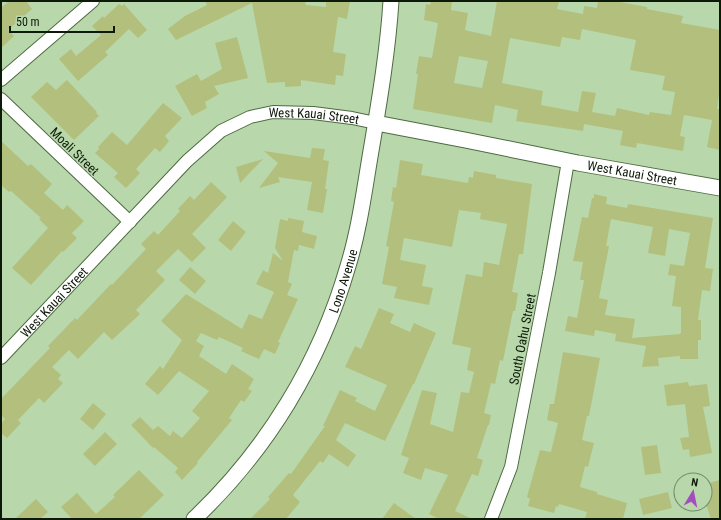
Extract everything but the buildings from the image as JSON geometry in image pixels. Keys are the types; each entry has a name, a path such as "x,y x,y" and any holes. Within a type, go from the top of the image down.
{"street":[{"path":"1,80 94,1"},
{"name":"Lono Avenue","path":"194,519 236,475 276,424 305,374 330,320 348,266 358,225 376,123 389,31 391,1"},
{"name":"Moali Street","path":"1,99 130,222"},
{"name":"West Kauai Street","path":"1,358 187,161 221,130 250,117 273,112 314,113 376,123 568,161 720,188"},
{"name":"South Oahu Street","path":"491,519 511,467 549,273 568,161"}]}
